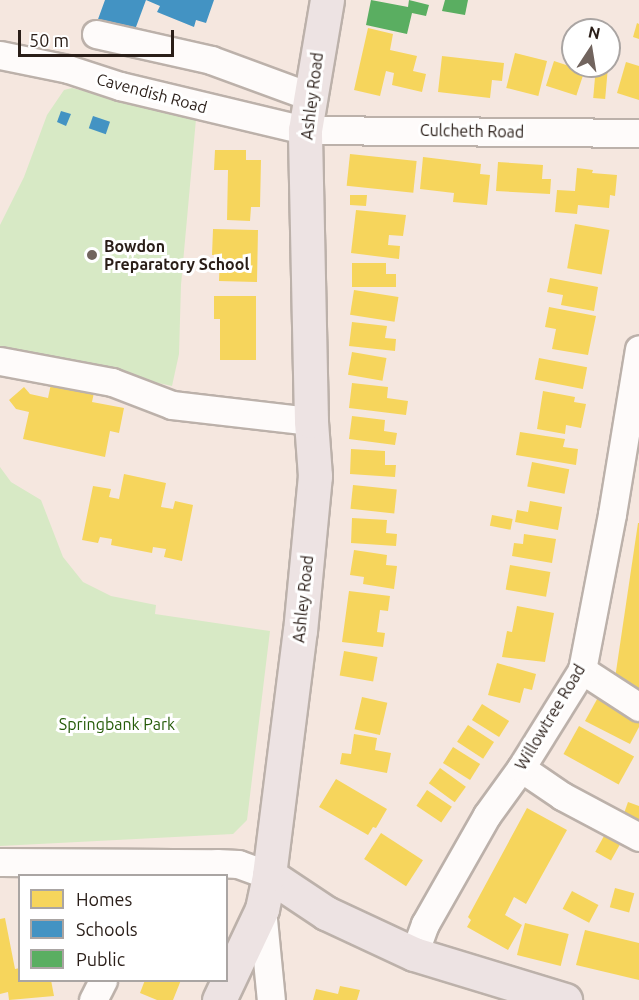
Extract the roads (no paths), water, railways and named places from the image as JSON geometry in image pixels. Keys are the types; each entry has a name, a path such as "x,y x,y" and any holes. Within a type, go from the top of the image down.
{"main road":[{"name":"Ashley Road","path":"228,981 262,909 270,875 300,631 315,476 311,422 305,130 327,0"},
{"path":"270,875 326,913 491,990 565,1000"},
{"name":"Ashley Road","path":"219,1000 228,982"}],"street":[{"path":"96,34 211,60 309,96"},
{"name":"Cavendish Road","path":"0,55 68,69 120,86 305,130"},
{"name":"Culcheth Road","path":"305,130 639,133"},
{"name":"Willowtree Road","path":"414,954 425,924 487,815 521,768 582,670 629,472 639,349"},
{"path":"0,361 112,382 172,405 311,422"},
{"path":"582,670 639,707"},
{"path":"521,768 562,796 639,837"},
{"path":"0,862 110,869 227,863 270,875"},
{"path":"262,909 271,1000"},
{"path":"93,1000 102,982"}],"place":[{"name":"Bowdon Preparatory School","path":"92,255"}],"park label":[{"name":"Springbank Park","path":"117,724"}]}
